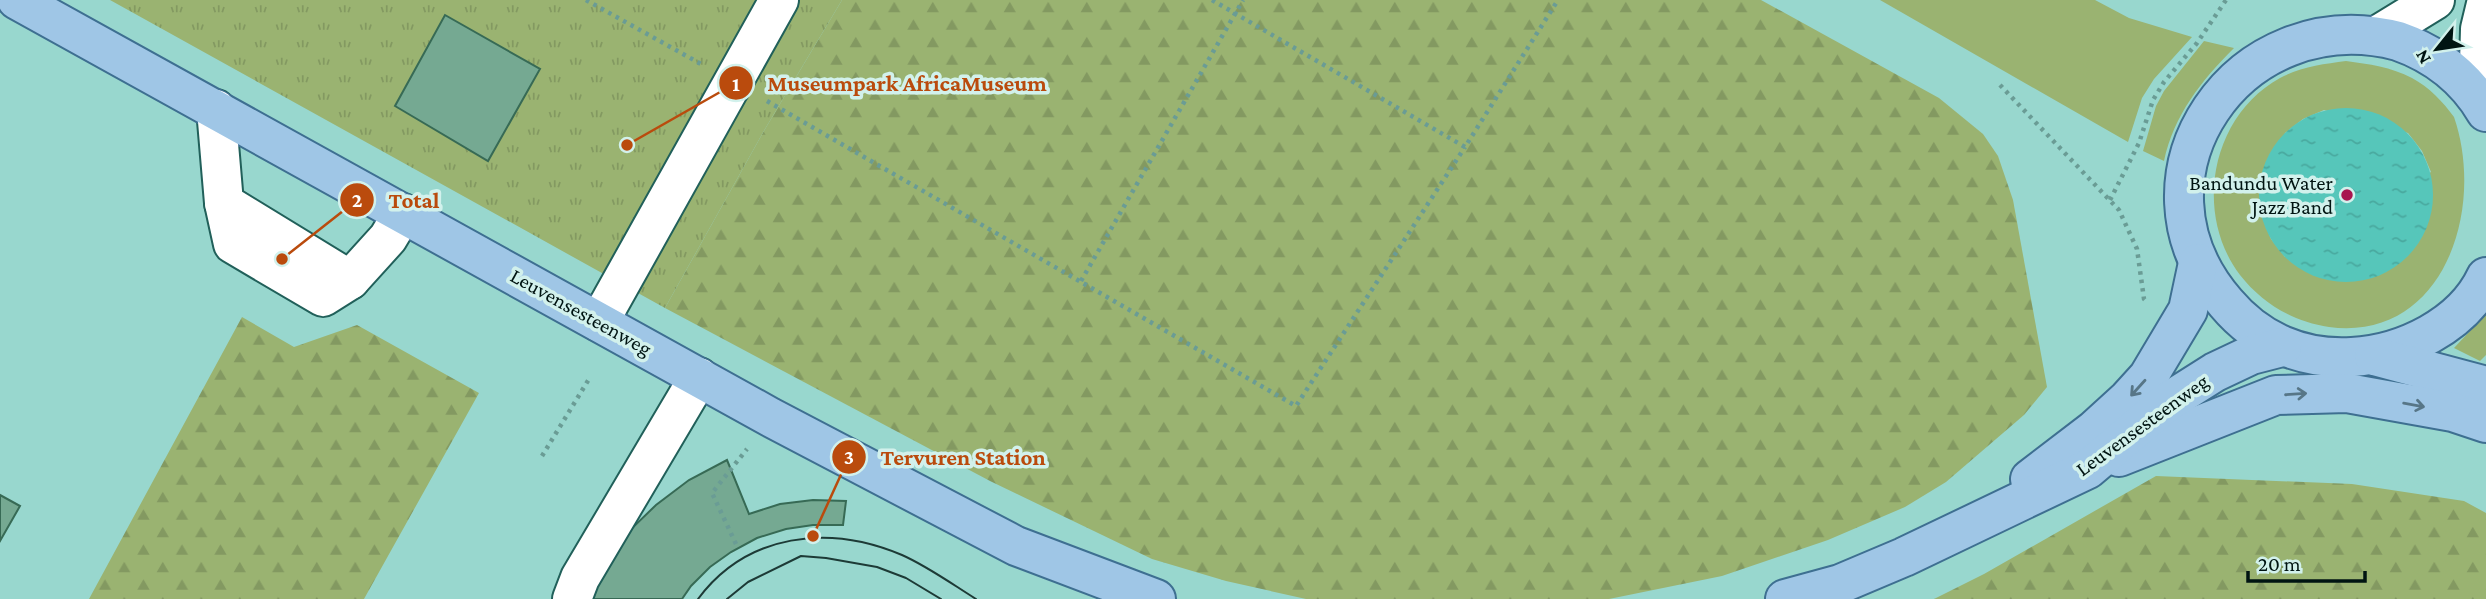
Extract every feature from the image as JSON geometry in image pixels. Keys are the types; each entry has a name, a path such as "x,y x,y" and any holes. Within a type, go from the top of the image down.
{"main road":[{"name":"Leuvensesteenweg","path":"17,0 770,417 1016,546 1156,599"},
{"path":"2482,105 2450,69 2416,48 2378,35 2349,31 2320,33 2291,41 2256,59 2226,85 2203,117 2188,154 2183,193 2187,229 2198,263 2214,289 2234,313 2282,348 2345,358 2374,356 2417,342 2454,318 2486,277"},
{"name":"Leuvensesteenweg","path":"1967,527 2094,430 2148,377 2188,310 2198,263"},
{"name":"Leuvensesteenweg","path":"1785,599 1840,584 2088,469 2166,403 2215,372 2251,355 2282,348"},
{"path":"2374,356 2486,386"},
{"path":"2088,469 2276,395 2347,393 2453,412 2486,423"}],"street":[{"path":"599,322 779,0"},
{"path":"2378,35 2435,0"},
{"path":"2482,105 2480,29 2486,4"},
{"path":"216,109 224,203 350,280 388,238 403,213"},
{"path":"572,599 580,578 699,377"}],"path":[{"path":"586,0 1296,406 1558,0"},
{"path":"1212,0 1465,147"},
{"path":"1081,281 1243,0"},
{"path":"2110,201 2139,144 2153,100 2226,0"},
{"path":"2000,85 2110,201 2128,226 2137,249 2144,299 2176,332"},
{"path":"542,456 589,379"},
{"path":"736,544 712,494 770,417"}],"green space":[{"path":"110,0 842,0 765,129 665,308","holes":["445,15 540,69 488,161 395,106"]},
{"path":"842,0 1761,0 1939,98 1983,134 1998,156 2013,200 2047,387 2024,415 1946,482 1905,507 1828,540 1722,576 1609,599 1306,599 1226,581 1152,559 990,481 665,308 765,129"},
{"path":"1880,0 2095,0 2129,18 2192,37 2154,79 2142,98 2128,142"},
{"path":"2204,41 2234,48 2190,100 2175,129 2164,161 2143,151 2156,106 2164,91"},
{"path":"2346,61 2404,74 2440,100 2454,117 2462,153 2464,191 2459,228 2446,262 2427,292 2401,314 2368,326 2329,327 2303,321 2279,310 2258,294 2240,275 2225,250 2217,223 2214,195 2216,168 2225,141 2238,116 2257,95 2288,74","holes":["2324,110 2408,133 2422,151 2431,172 2285,257 2271,239 2262,217 2285,133 2303,119"]},
{"path":"2486,314 2486,355 2480,361 2454,348"},
{"path":"242,317 294,347 357,325 479,393 364,599 89,599"},
{"path":"2156,476 2352,484 2464,501 2486,513 2486,599 1934,599 1984,574"}],"water":[{"path":"2346,108 2379,115 2407,134 2426,162 2433,195 2426,228 2407,256 2379,275 2346,282 2313,275 2285,256 2266,228 2259,195 2266,162 2285,134 2313,115"}],"building":[{"path":"445,15 540,69 488,161 395,106"},
{"path":"727,460 749,514 780,504 813,500 846,501 843,525 813,525 786,529 757,538 710,567 682,599 588,599 626,534 656,505 689,480"},
{"path":"0,495 20,506 0,541"}],"tram line":[{"path":"698,599 718,577 740,560 765,548 818,538 874,545 902,555 976,599"},
{"path":"727,599 748,582 801,556 877,567 906,578 941,599"}],"place":[{"name":"Museumpark AfricaMuseum","path":"627,145"},
{"name":"Bandundu Water Jazz Band","path":"2347,195"},
{"name":"Total","path":"282,259"},
{"name":"Tervuren Station","path":"813,536"}]}
